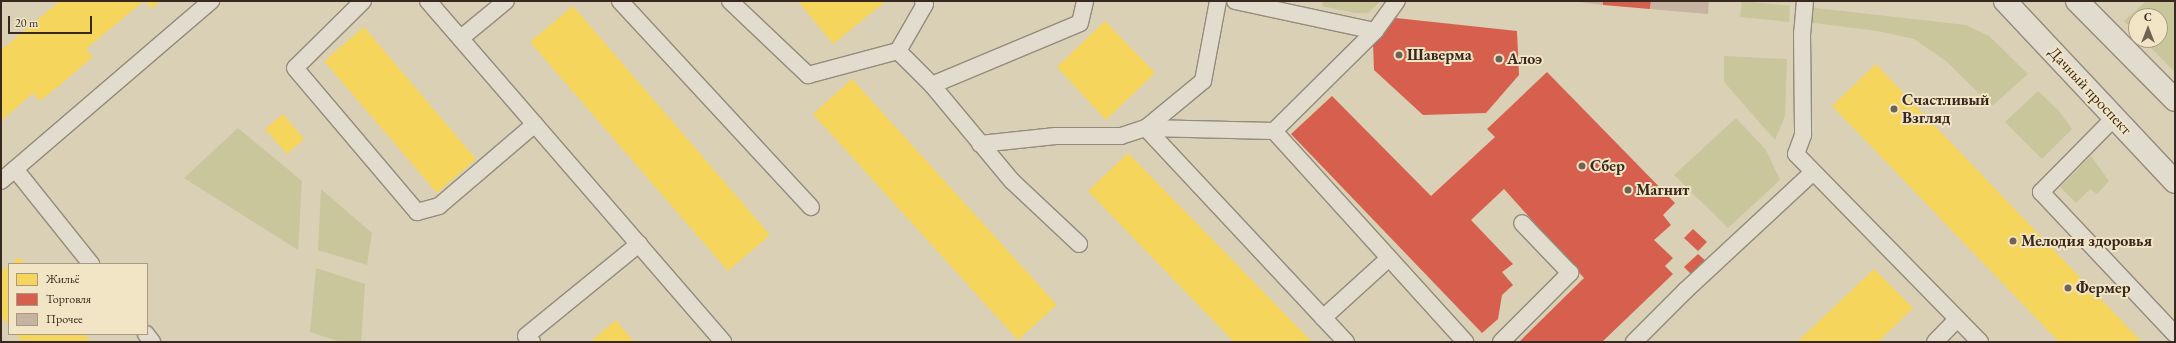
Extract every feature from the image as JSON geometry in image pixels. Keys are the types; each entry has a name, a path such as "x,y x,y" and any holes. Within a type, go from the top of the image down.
{"main road":[{"name":"Дачный проспект","path":"2004,1 2175,182"},
{"path":"2077,1 2175,100"}],"lane":[{"path":"1,181 211,1"},
{"path":"363,1 295,68 417,212 439,206 535,124"},
{"path":"428,1 723,342"},
{"path":"461,38 506,1"},
{"path":"620,1 811,208"},
{"path":"730,1 808,76 898,51 925,2"},
{"path":"932,85 1080,23 1085,1"},
{"path":"1146,128 1203,81 1218,1"},
{"path":"1235,1 1375,31"},
{"path":"980,144 1056,136 1121,136 1146,128 1274,131 1375,31 1397,1"},
{"path":"1805,1 1802,33 1803,135 1796,154 1812,173 1980,342"},
{"path":"898,51 932,85 1012,181 1079,244"},
{"path":"2114,118 2041,192 2175,334"},
{"path":"1146,128 1346,342"},
{"path":"1274,131 1388,259 1465,342"},
{"path":"15,169 90,263"},
{"path":"1634,342 1685,291 1812,173"},
{"path":"1500,342 1570,273 1522,223"},
{"path":"532,342 526,336 638,244"},
{"path":"1323,318 1388,259"},
{"path":"1935,342 1958,319"}],"shaded area":[{"path":"1323,1 1381,1 1368,13 1355,13 1322,6"},
{"path":"1742,1 1790,6 1789,22 1740,17"},
{"path":"2146,1 2175,1 2175,72 2151,48 2168,48 2168,8 2138,8"},
{"path":"1807,7 1966,25 1989,36 2028,74 1992,106 1946,61 1914,39 1878,31 1806,22"},
{"path":"2128,17 2128,25 2124,21"},
{"path":"1724,56 1787,59 1785,116 1775,140 1724,82"},
{"path":"2038,91 2059,111 2072,129 2042,159 2005,122"},
{"path":"1736,118 1766,150 1780,180 1728,228 1674,175"},
{"path":"238,128 302,181 298,250 184,178"},
{"path":"2091,156 2109,181 2097,194 2090,189 2076,203 2060,187"},
{"path":"321,189 372,233 367,265 318,250"},
{"path":"316,268 365,284 361,342 341,342 310,332"}],"building: Жильё":[{"path":"60,1 144,1 86,49 93,57 60,85 40,101 33,93 1,121 1,50"},
{"path":"145,1 161,1 151,9"},
{"path":"798,1 886,1 833,44"},
{"path":"573,6 770,235 728,271 530,42"},
{"path":"1105,21 1155,73 1106,120 1057,67"},
{"path":"364,27 476,159 437,193 324,61"},
{"path":"1876,64 2142,342 2059,342 1832,106"},
{"path":"852,79 1057,305 1018,340 813,114"},
{"path":"283,114 304,139 287,154 265,129"},
{"path":"1128,153 1312,342 1234,342 1088,191"},
{"path":"19,257 24,263 12,263"},
{"path":"8,266 8,325 1,316 1,272"},
{"path":"1874,269 1913,308 1878,342 1797,342"},
{"path":"616,320 634,342 590,342"},
{"path":"17,335 85,335 91,342 23,342"}],"building: Торговля":[{"path":"1603,1 1651,1 1650,9 1603,5"},
{"path":"1396,18 1517,31 1519,75 1486,113 1423,115 1374,70 1373,44"},
{"path":"1547,72 1675,203 1663,215 1671,225 1654,240 1673,258 1665,266 1673,274 1602,342 1519,342 1584,278 1504,189 1471,220 1513,264 1502,272 1513,285 1502,295 1498,319 1482,333 1291,134 1332,96 1431,196 1495,137 1487,129"},
{"path":"1693,229 1707,242 1698,251 1684,238"},
{"path":"1698,254 1707,262 1693,276 1684,267"}],"building: Прочее":[{"path":"1572,1 1603,1 1603,5"},
{"path":"1651,1 1709,1 1708,14 1650,9"}],"place":[{"name":"Шаверма","path":"1399,55"},
{"name":"Алоэ","path":"1499,59"},
{"name":"Счастливый Взгляд","path":"1894,109"},
{"name":"Сбер","path":"1582,166"},
{"name":"Магнит","path":"1628,190"},
{"name":"Мелодия здоровья","path":"2013,241"},
{"name":"Фермер","path":"2068,288"}]}
